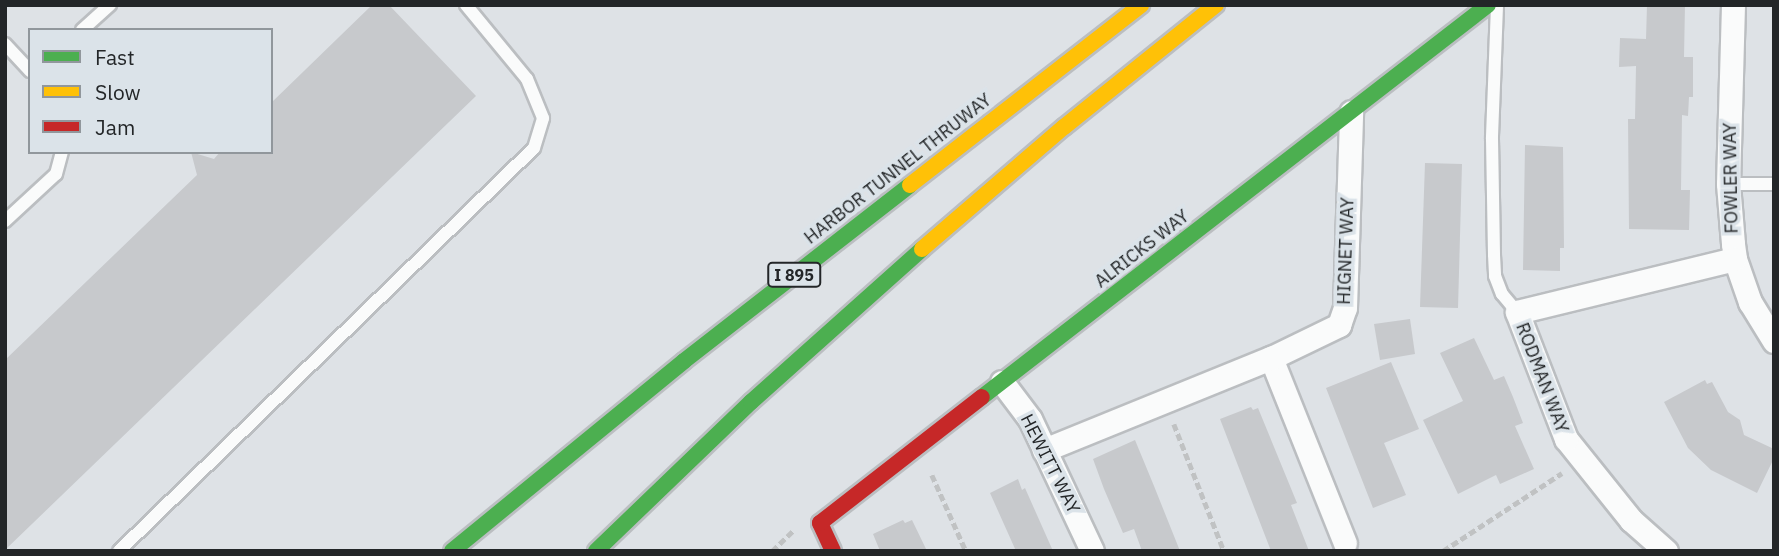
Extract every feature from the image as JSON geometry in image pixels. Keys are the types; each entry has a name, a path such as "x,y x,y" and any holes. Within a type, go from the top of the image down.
{"main road":[{"name":"HARBOR TUNNEL THRUWAY","path":"452,551 684,361 1141,5"},
{"path":"596,551 751,402 906,263 1064,127 1216,5"},
{"name":"ALRICKS WAY","path":"833,551 820,523 1488,5"}],"street":[{"name":"FOWLER WAY","path":"1733,5 1728,184 1735,259 1750,302 1774,341"},
{"name":"HIGNET WAY","path":"1044,450 1271,358 1339,325 1345,308 1351,112"},
{"path":"1517,312 1735,259"},
{"name":"RODMAN WAY","path":"1517,312 1566,439 1631,520 1666,551"},
{"path":"1271,358 1345,543"},
{"name":"HEWITT WAY","path":"1002,382 1030,419 1092,551"}],"lane":[{"path":"84,28 110,5"},
{"path":"119,551 534,148 543,118 527,79 466,5"},
{"name":"RODMAN WAY","path":"1497,5 1492,139 1493,255 1495,276 1502,294 1517,312"},
{"path":"5,44 28,69"},
{"path":"5,222 56,174 61,154"},
{"path":"1728,184 1774,184"}],"path":[{"path":"1165,401 1224,551"},
{"path":"1443,551 1581,460"},
{"path":"932,475 966,551"}],"building":[{"path":"372,5 389,5 476,96 5,550 5,360 197,175 192,154 214,159 218,154 273,154 273,101"},
{"path":"1647,5 1685,5 1684,57 1693,57 1693,97 1689,97 1688,116 1682,115 1681,190 1690,190 1689,230 1629,229 1628,119 1635,119 1636,66 1619,67 1620,38 1646,39"},
{"path":"1525,145 1563,147 1564,248 1560,248 1560,271 1523,270"},
{"path":"1425,163 1462,164 1458,308 1420,307"},
{"path":"1410,319 1415,354 1380,360 1374,324"},
{"path":"1474,338 1494,380 1504,376 1523,423 1515,426 1534,469 1500,484 1496,475 1458,494 1423,420 1463,401 1440,353"},
{"path":"1391,362 1419,429 1384,443 1406,495 1373,508 1326,388"},
{"path":"1705,380 1707,384 1712,382 1728,412 1740,420 1744,435 1774,449 1774,458 1757,493 1711,470 1688,448 1664,402"},
{"path":"1251,407 1253,410 1258,408 1297,503 1291,505 1309,551 1271,551 1220,419"},
{"path":"1135,440 1180,551 1142,551 1134,529 1123,533 1104,489 1093,459"},
{"path":"1018,479 1022,490 1025,488 1053,551 1016,551 990,493"},
{"path":"903,520 905,523 912,520 927,551 880,551 873,534"}],"traffic: fast":[{"path":"982,397 1488,5"},
{"path":"452,551 684,361 910,185"},
{"path":"596,551 751,402 922,249"}],"traffic: slow":[{"path":"910,185 1141,5"},
{"path":"922,249 1064,127 1216,5"}],"traffic: jam":[{"path":"833,551 820,523 982,397"}]}
